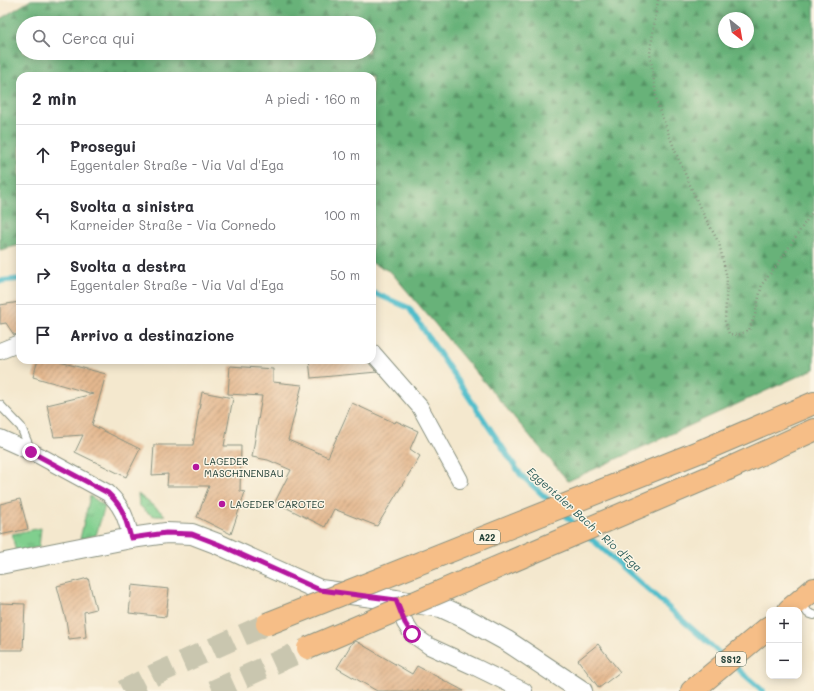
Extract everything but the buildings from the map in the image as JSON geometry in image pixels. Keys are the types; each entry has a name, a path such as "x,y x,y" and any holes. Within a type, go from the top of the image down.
{"main road":[{"name":"A22","path":"267,624 706,449 814,403"},
{"path":"308,648 728,469 814,430"},
{"name":"SS12","path":"692,691 766,629"}],"street":[{"path":"0,351 16,345"},
{"path":"376,357 420,407 460,480"},
{"path":"0,438 31,452 108,493 117,501 124,511 131,538"},
{"path":"0,564 53,552 131,538 166,533 192,534 218,544 320,590 441,607 465,618 507,641 581,690"},
{"path":"396,600 405,623 412,634 429,646 524,691"}],"lane":[{"path":"0,405 21,427 31,452"}],"path":[{"path":"658,0 650,53 656,103 700,208 719,243 727,278 725,320 729,334 738,335 749,330 755,315 762,284 778,264 814,209"}],"green space":[{"path":"31,0 814,0 814,369 568,481 391,272 376,265 376,72 16,72 16,246 0,250 0,19"},
{"path":"138,494 165,515 154,516 148,513 139,505"},
{"path":"90,496 105,506 96,535 80,539"},
{"path":"41,528 39,547 16,552 12,534"}],"waterway":[{"name":"Eggentaler Bach - Rio d'Ega","path":"0,281 16,279"},
{"name":"Eggentaler Bach - Rio d'Ega","path":"376,294 409,308 521,475 554,505"},
{"name":"Eggentaler Bach - Rio d'Ega","path":"562,512 579,528"},
{"name":"Eggentaler Bach - Rio d'Ega","path":"587,535 725,658"},
{"name":"Eggentaler Bach - Rio d'Ega","path":"732,664 763,691"}],"tunnel":[{"path":"123,691 156,674 267,624"},
{"path":"213,691 308,648"}],"place":[{"name":"LAGEDER MASCHINENBAU","path":"196,467"},
{"name":"LAGEDER CAROTEC","path":"222,504"}],"route":[{"path":"31,452 108,493 117,501 124,511 131,538 166,533 192,534 218,544 320,590 396,600 405,623 412,634"}]}
